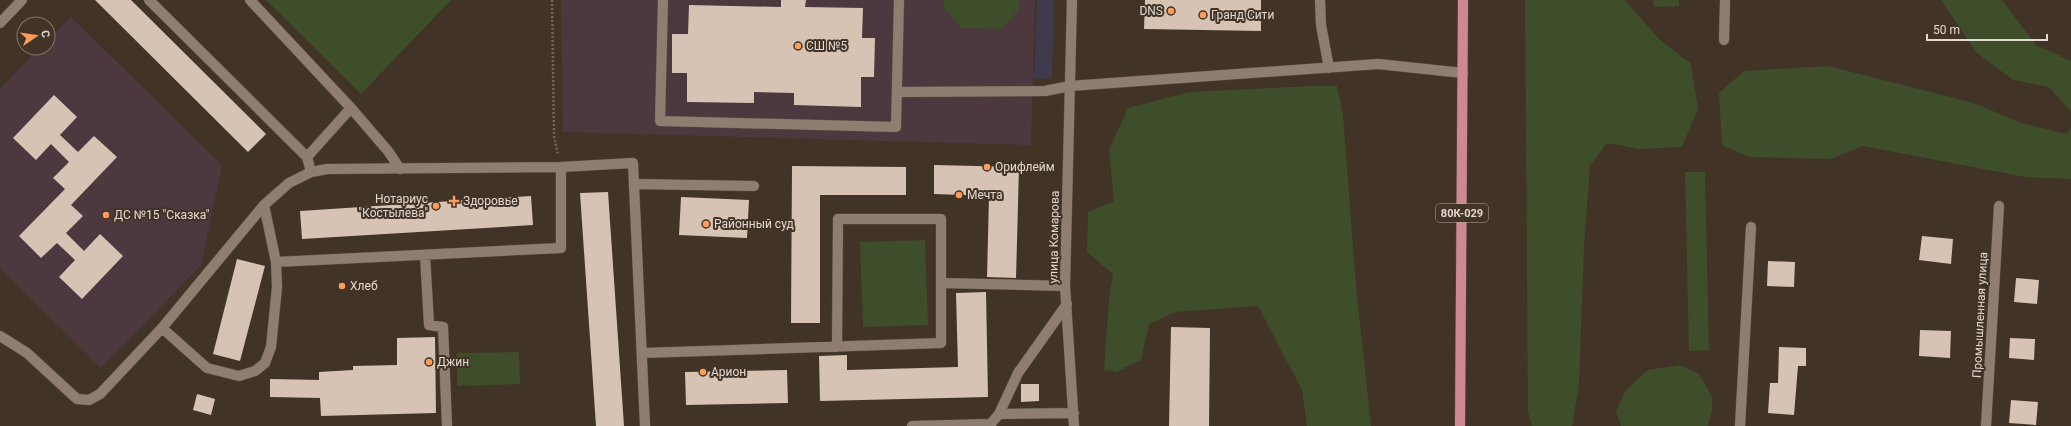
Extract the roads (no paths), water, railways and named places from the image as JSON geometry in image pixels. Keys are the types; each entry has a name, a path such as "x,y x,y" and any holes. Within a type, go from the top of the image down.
{"main road":[{"name":"80К-029","path":"1460,426 1463,0"}],"street":[{"path":"0,23 22,0"},
{"path":"149,0 307,157 311,172"},
{"path":"250,0 351,108 388,151 400,169"},
{"path":"662,0 660,122 896,127 899,0"},
{"name":"улица Комарова","path":"1072,0 1066,286 1074,426"},
{"path":"1320,0 1321,25 1329,68"},
{"path":"1724,40 1725,0"},
{"path":"897,92 1045,91 1070,86 1378,64 1463,73"},
{"path":"307,157 351,108"},
{"path":"0,336 26,353 77,399 88,400 100,394 162,328 264,205 288,183 311,172 327,169 561,167 633,164 643,353 645,426"},
{"path":"276,262 561,248 561,167"},
{"path":"634,184 754,186"},
{"path":"162,328 207,368 239,376 255,371 265,363 271,347 277,287 276,262 264,205"},
{"name":"Промышленная улица","path":"1986,426 1999,206"},
{"path":"643,353 837,347 941,343 941,219 838,219 837,347"},
{"path":"1740,426 1751,227"},
{"path":"425,255 429,325 443,327 447,426"},
{"path":"941,283 1066,286"},
{"path":"912,426 989,425 999,414 1018,373 1067,304"},
{"path":"999,414 1074,414"}],"place":[{"name":"DNS","path":"1171,11"},
{"name":"Гранд Сити","path":"1203,15"},
{"name":"СШ №5","path":"798,46"},
{"name":"Орифлейм","path":"987,167"},
{"name":"Мечта","path":"959,195"},
{"name":"Здоровье","path":"454,201"},
{"name":"Нотариус \"Костылева\"","path":"436,206"},
{"name":"ДС №15 \"Сказка\"","path":"106,215"},
{"name":"Районный суд","path":"706,224"},
{"name":"Хлеб","path":"342,286"},
{"name":"Джин","path":"429,362"},
{"name":"Арион","path":"703,372"}]}
